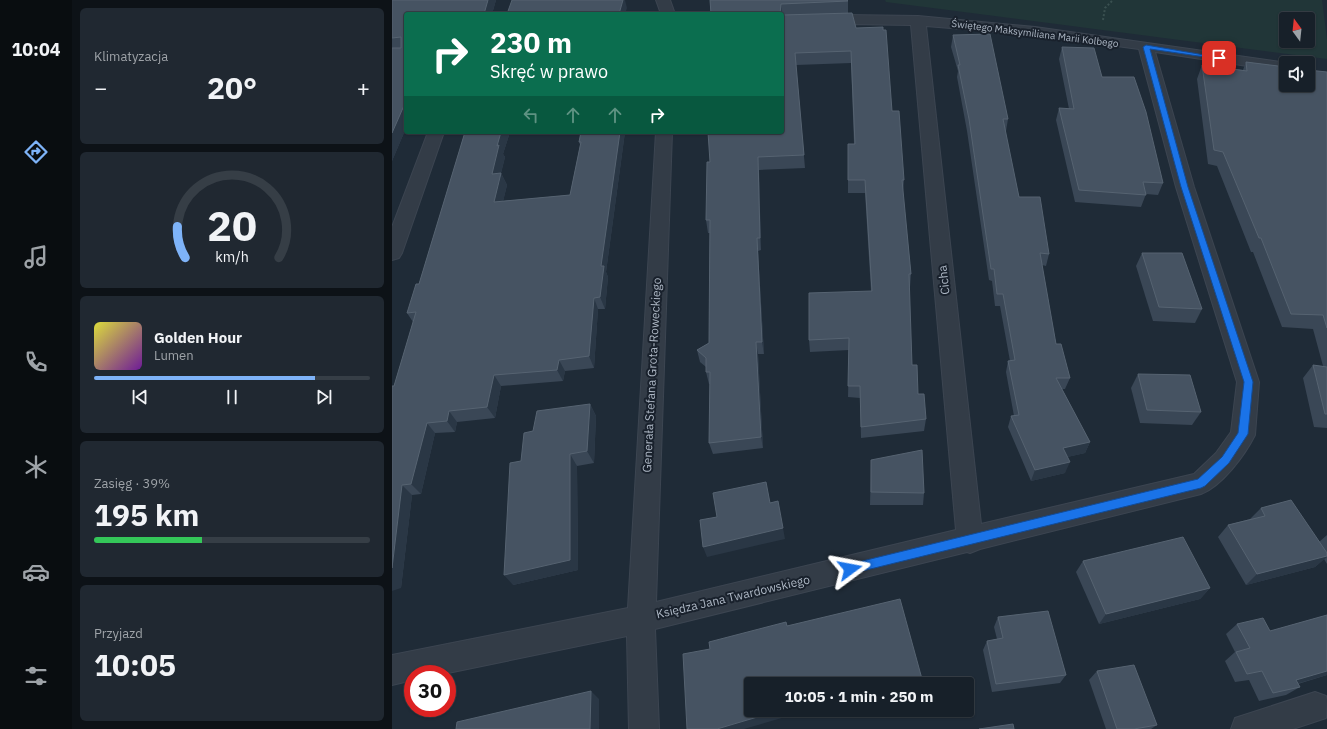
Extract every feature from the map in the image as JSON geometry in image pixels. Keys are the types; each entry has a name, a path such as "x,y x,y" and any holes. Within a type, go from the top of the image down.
{"street":[{"path":"663,0 667,12"},
{"name":"Świętego Maksymiliana Marii Kolbego","path":"784,22 867,19 918,20 974,25 1146,47 1279,67"},
{"name":"Cicha","path":"918,20 970,540"},
{"name":"Księdza Jana Twardowskiego","path":"392,670 641,619 1201,483 1225,460 1243,434 1248,382 1185,187 1146,47"},
{"path":"392,254 435,134"},
{"name":"Generała Stefana Grota-Roweckiego","path":"644,729 641,619 664,134"},
{"path":"1246,729 1315,707"}],"green space":[{"path":"885,0 1322,0 1327,39 1327,59 1315,57 1315,56 1304,56 886,2"}],"building":[{"path":"392,0 488,0 485,12 404,12 404,106 392,133 392,48 401,48 401,37 392,38"},
{"path":"512,0 623,0 620,12 508,12"},
{"path":"710,0 848,1 781,4 780,12 711,12"},
{"path":"852,13 856,28 883,27 883,30 886,30 892,111 899,111 904,180 902,180 911,274 909,274 912,365 917,365 918,394 924,394 926,419 861,427 860,386 848,386 849,338 809,340 809,293 872,291 865,180 848,180 848,144 855,144 851,51 795,53 804,155 758,157 760,238 757,238 762,342 756,342 761,437 709,443 710,372 706,372 706,358 697,350 709,343 710,220 706,220 707,162 710,162 708,134 784,134 784,15"},
{"path":"990,34 1008,119 1003,119 1019,197 1040,197 1049,254 1040,253 1056,344 1061,344 1070,378 1056,378 1090,442 1063,448 1070,462 1035,470 1011,416 1019,415 1008,361 1015,360 1003,294 997,294 994,269 991,269 969,119 958,65 960,65 953,35"},
{"path":"1062,47 1094,48 1102,77 1134,77 1146,112 1163,183 1143,182 1146,195 1079,190 1059,108 1074,109"},
{"path":"1246,62 1279,66 1279,92 1315,92 1315,71 1327,72 1327,328 1323,315 1291,314 1261,238 1259,238 1223,152 1214,150 1202,65 1247,71"},
{"path":"464,134 500,134 492,174 501,173 494,202 570,195 581,142 579,142 581,134 620,134 601,266 604,266 600,297 594,298 589,356 559,360 557,370 494,375 487,407 449,411 447,421 427,423 411,484 402,485 392,568 392,386 394,386 416,312 407,313 416,284 419,284"},
{"path":"1142,253 1182,253 1202,309 1159,307"},
{"path":"1313,365 1327,367 1327,414 1325,414"},
{"path":"1138,374 1190,375 1201,412 1147,410"},
{"path":"590,404 587,451 570,454 570,560 504,575 510,463 521,461 524,433 533,431 537,411"},
{"path":"922,450 924,493 871,492 871,460"},
{"path":"766,482 770,503 778,501 783,528 703,547 700,520 717,517 713,493"},
{"path":"1291,500 1327,553 1327,556 1257,574 1228,525 1265,516 1261,508"},
{"path":"1183,537 1210,588 1106,614 1083,561"},
{"path":"900,599 921,677 744,677 744,717 757,717 717,729 687,729 683,654 710,649 709,642 786,622 787,626"},
{"path":"1048,611 1066,675 996,684 987,641 1003,638 998,617"},
{"path":"1327,615 1327,671 1296,680 1300,687 1273,693 1262,671 1247,674 1236,652 1250,648 1237,624 1263,618 1270,631"},
{"path":"1134,665 1157,725 1134,729 1117,729 1097,671"},
{"path":"591,691 590,729 456,729 457,722"},
{"path":"1013,724 1014,729 979,729"}],"route":[{"path":"850,569 1201,483 1225,460 1243,434 1248,382 1185,187 1146,47 1219,58"}]}
